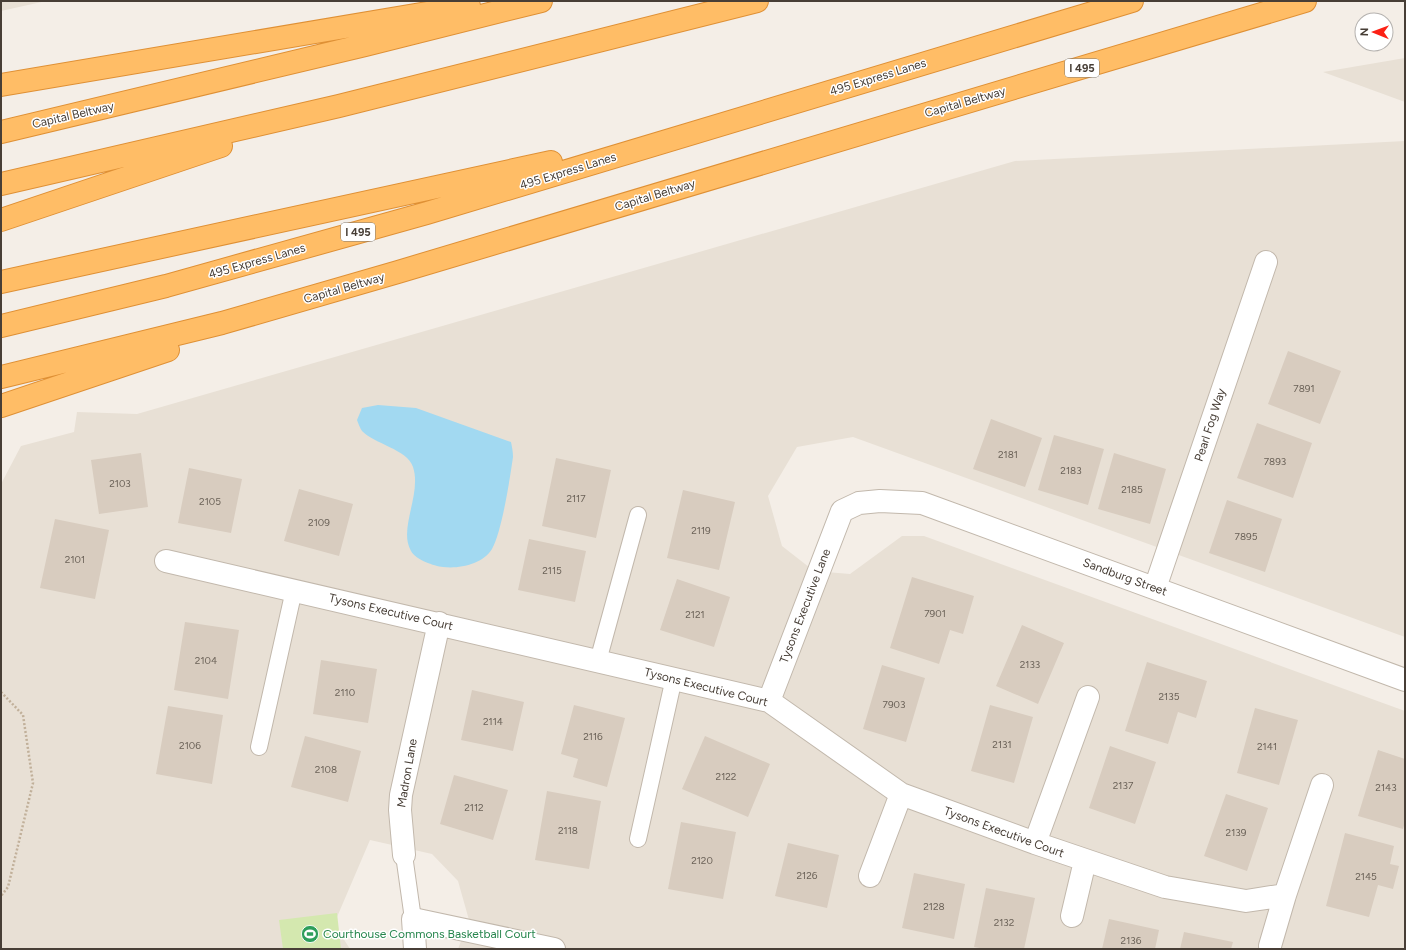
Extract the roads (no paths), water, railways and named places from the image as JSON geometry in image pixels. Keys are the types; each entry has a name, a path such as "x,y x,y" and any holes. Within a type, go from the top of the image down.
{"highway":[{"path":"1,85 496,1"},
{"name":"Capital Beltway","path":"1,132 365,45 541,1"},
{"path":"1,184 339,106 757,1"},
{"name":"495 Express Lanes","path":"1,326 182,282 427,213 1132,1"},
{"name":"Capital Beltway","path":"1,377 222,323 398,272 1305,1"},
{"path":"1,220 339,106"},
{"path":"1,282 713,127"},
{"path":"1,406 398,272"}],"street":[{"name":"Pearl Fog Way","path":"1155,588 1266,262"},
{"name":"Sandburg Street","path":"842,511 859,503 880,501 922,503 1405,680"},
{"name":"Tysons Executive Lane","path":"769,701 842,511"},
{"name":"Tysons Executive Court","path":"166,561 439,623 769,701 901,794 1035,843 1165,887 1246,901 1284,895"},
{"name":"Madron Lane","path":"404,855 400,810 401,795 439,623"},
{"path":"1035,843 1088,697"},
{"path":"1270,946 1284,895 1322,785"},
{"path":"870,876 901,794"},
{"path":"1072,916 1086,860"},
{"name":"Madron Lane","path":"413,919 415,949"},
{"path":"413,919 554,949"}],"lane":[{"path":"598,661 638,515"},
{"path":"259,747 294,590"},
{"path":"638,839 674,678"},
{"name":"Madron Lane","path":"404,855 413,919"}],"water":[{"path":"378,405 416,408 511,442 513,457 508,491 496,541 488,554 477,562 464,566 443,567 421,560 411,551 407,532 415,488 413,467 410,461 397,451 367,436 362,431 357,420 362,408"}],"place":[{"name":"Courthouse Commons Basketball Court","path":"310,934"}]}
